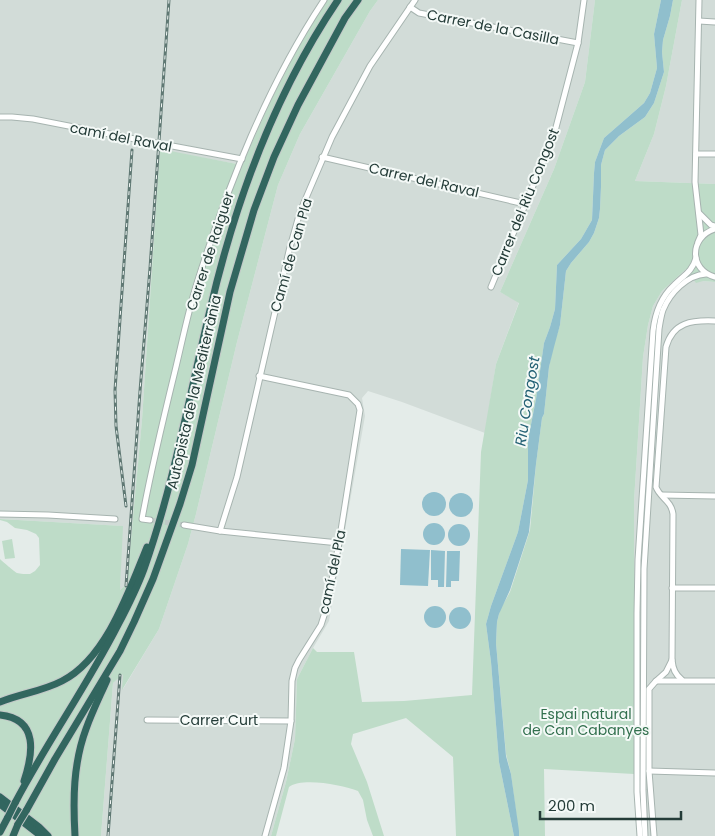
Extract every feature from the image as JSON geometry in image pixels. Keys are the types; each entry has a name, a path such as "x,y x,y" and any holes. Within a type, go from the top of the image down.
{"highway":[{"name":"Autopista de la Mediterrània","path":"0,832 21,791 94,669 144,570 181,442 228,238 252,169 281,102 296,70 338,0"},
{"name":"Autopista de la Mediterrània","path":"13,836 18,824 120,651 153,579 187,480 230,292 254,210 274,158 298,105 345,18 358,0"},
{"path":"0,702 62,681 78,671 90,658 125,602 165,502"},
{"path":"75,836 73,812 74,779 79,753 88,724 120,651"},
{"path":"0,715 10,717 22,724 30,738 30,757 21,791"},
{"path":"0,797 48,836"},
{"path":"0,804 41,836"}],"street":[{"name":"Carrer de Raiguer","path":"150,520 142,519 152,462 196,285 221,211 263,108 306,27 324,0"},
{"name":"Camí de Can Pla","path":"220,531 236,477 289,251 306,197 322,157 370,66 415,0"},
{"name":"Carrer del Riu Congost","path":"491,287 554,135 578,43 584,0"},
{"path":"699,0 696,182 701,234 695,252 698,264 706,274"},
{"name":"Carrer de la Casilla","path":"410,7 419,13 578,43"},
{"path":"699,21 715,22"},
{"name":"camí del Raval","path":"0,118 34,119 242,159"},
{"path":"696,154 715,154"},
{"name":"Carrer del Raval","path":"322,157 525,204"},
{"path":"698,242 707,232 715,228 699,213"},
{"path":"640,836 637,792 638,560 653,331 656,315 662,300 692,268 696,258"},
{"path":"645,836 643,790 644,578 659,330 661,316 674,293 690,278 697,275 706,274 715,277"},
{"path":"683,680 677,676 672,660 672,506 656,487 666,347 672,333 683,325 696,321 715,321"},
{"name":"camí del Pla","path":"260,376 349,395 354,398 360,410 340,543 327,606 321,626 295,668 292,681 291,721 284,768 265,836"},
{"path":"662,495 715,496"},
{"path":"0,514 115,519"},
{"path":"184,525 220,531 340,543"},
{"path":"672,588 715,588"},
{"path":"654,836 649,771 649,689 666,672 672,660"},
{"path":"656,681 715,681"},
{"name":"Carrer Curt","path":"146,720 291,721"},
{"path":"649,771 715,773"}],"shaded area":[{"path":"0,0 327,0 303,38 270,102 242,165 160,150 133,526 127,584 120,590 122,526 0,519"},
{"path":"378,0 595,0 585,82 554,169 500,292 519,302 496,364 485,433 368,391 362,398 365,416 329,621 297,679 295,739 286,782 271,836 101,836 113,683 123,673 123,689 159,629 188,544 237,342 278,185 300,134"},
{"path":"682,0 715,0 715,184 635,181 654,134 666,86"},
{"path":"686,269 703,281 715,282 715,836 637,836 634,774 634,501 643,357 653,306 662,291"}],"green space":[{"path":"327,0 378,0 300,134 278,185 237,342 188,544 159,629 122,690 123,674 113,683 101,836 0,836 0,559 20,574 30,574 40,565 39,538 36,534 15,528 0,519 123,526 120,590 127,584 142,420 160,149 242,165 270,102 303,38"},
{"path":"595,0 661,0 654,34 657,68 650,93 644,103 604,138 595,162 592,220 581,239 557,265 555,309 544,343 528,440 528,480 518,532 486,624 499,762 514,836 456,836 453,757 406,718 353,734 351,744 367,782 384,836 373,836 363,800 358,791 333,784 313,782 295,784 289,787 276,836 271,836 286,782 295,739 297,679 313,648 317,652 354,652 362,702 404,701 472,695 481,452 496,364 519,303 500,292 554,169 585,82"},
{"name":"Espai natural de Can Cabanyes","path":"673,0 682,0 666,86 654,134 635,181 715,184 715,282 703,281 696,283 686,269 662,291 653,306 648,325 643,357 634,501 634,774 544,769 545,836 519,836 511,774 506,754 496,643 497,622 500,610 510,592 530,530 536,464 549,367 560,325 566,271 589,242 599,218 601,165 605,150 619,136 645,117 654,103 664,72 663,40"},
{"path":"12,539 15,558 5,559 2,541"}],"water":[{"path":"661,0 673,0 663,40 664,72 654,103 645,117 619,136 605,150 601,165 599,218 589,242 566,271 560,325 549,367 529,532 510,590 497,622 496,643 506,756 511,774 519,831 519,836 514,836 499,762 486,624 518,532 528,480 528,440 544,343 555,309 557,265 581,239 592,220 595,162 604,138 644,103 650,93 657,68 654,34"},
{"path":"434,492 439,493 445,499 445,509 439,515 434,516 429,515 423,509 422,504 423,499 429,493"},
{"path":"461,493 466,494 472,500 472,510 466,516 461,517 456,516 450,510 449,505 450,500 456,494"},
{"path":"434,523 442,526 445,534 442,542 434,545 426,542 423,534 426,526"},
{"path":"459,524 467,527 470,535 467,543 459,546 451,543 448,535 451,527"},
{"path":"401,549 430,550 428,586 400,585"},
{"path":"431,550 445,551 444,587 438,587 438,580 431,580"},
{"path":"447,551 460,551 459,581 451,581 451,587 446,587"},
{"path":"435,606 443,609 446,617 443,625 435,628 427,625 424,617 427,609"},
{"path":"460,607 468,610 471,618 468,626 460,629 452,626 449,618 452,610"}],"tunnel":[{"path":"150,520 184,525"}],"railway":[{"path":"126,586 169,0"},
{"path":"126,506 116,426 115,390 132,150"},
{"path":"108,836 120,675"}],"water label":[{"name":"Riu Congost","path":"527,401"}]}
